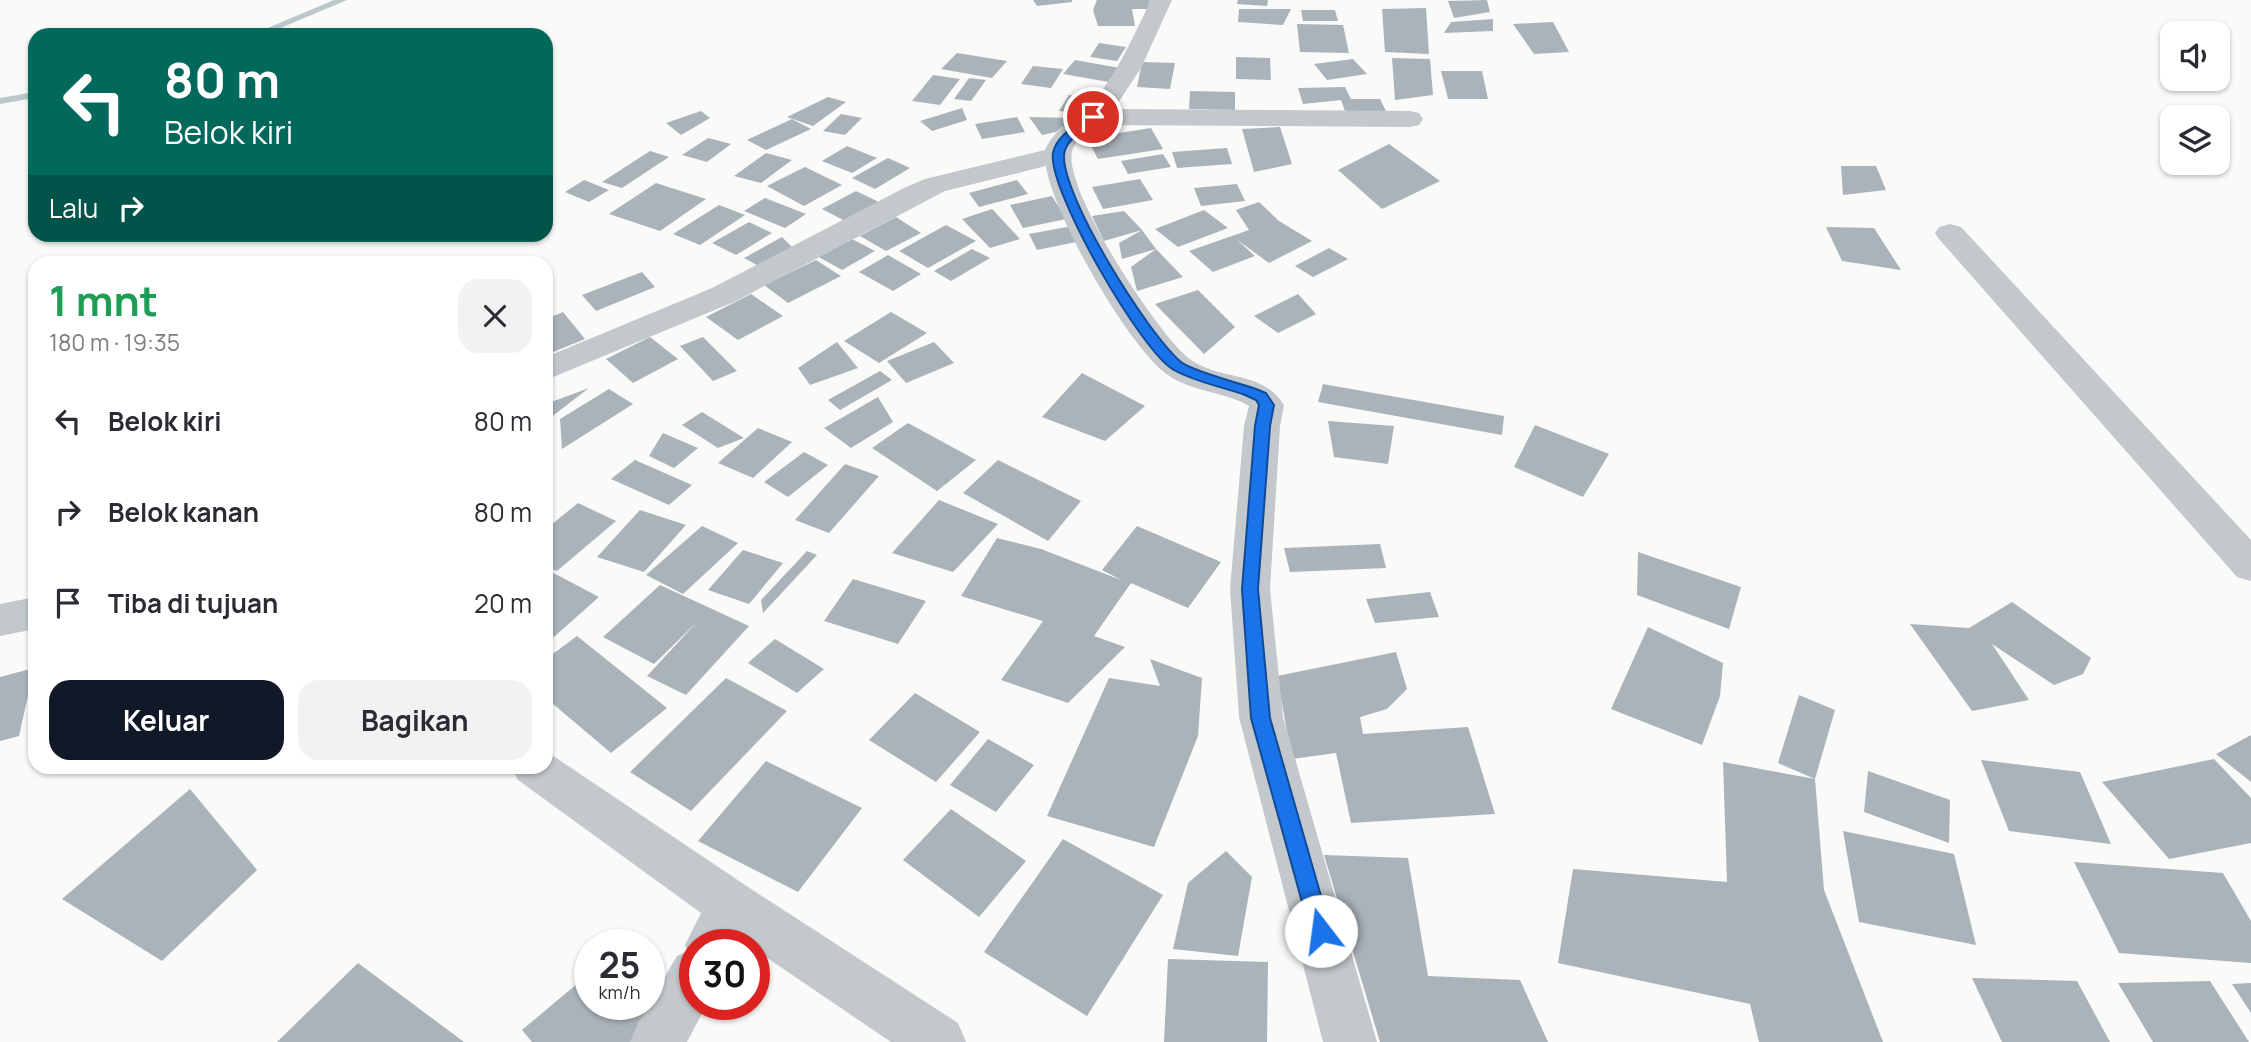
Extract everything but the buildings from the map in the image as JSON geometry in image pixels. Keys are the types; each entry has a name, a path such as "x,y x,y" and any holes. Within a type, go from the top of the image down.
{"street":[{"path":"1161,0 1157,13 1115,92 1093,117 1062,143 1058,155 1064,183 1099,257 1136,319 1161,351 1177,367 1251,392 1261,397 1267,405 1262,426 1250,589 1261,718 1350,1042"},
{"path":"1093,117 1410,119"},
{"path":"553,366 723,295 935,185 1058,155"},
{"path":"1950,233 2251,566"},
{"path":"0,620 28,614"},
{"path":"543,774 722,925 939,1042"},
{"path":"657,1042 679,1003"}],"waterway":[{"path":"273,28 342,0"},
{"path":"0,101 28,96"}],"route":[{"path":"1093,117 1062,143 1058,155 1064,183 1099,257 1136,319 1177,367 1251,392 1261,397 1267,405 1262,426 1250,589 1261,718 1321,931"}]}
